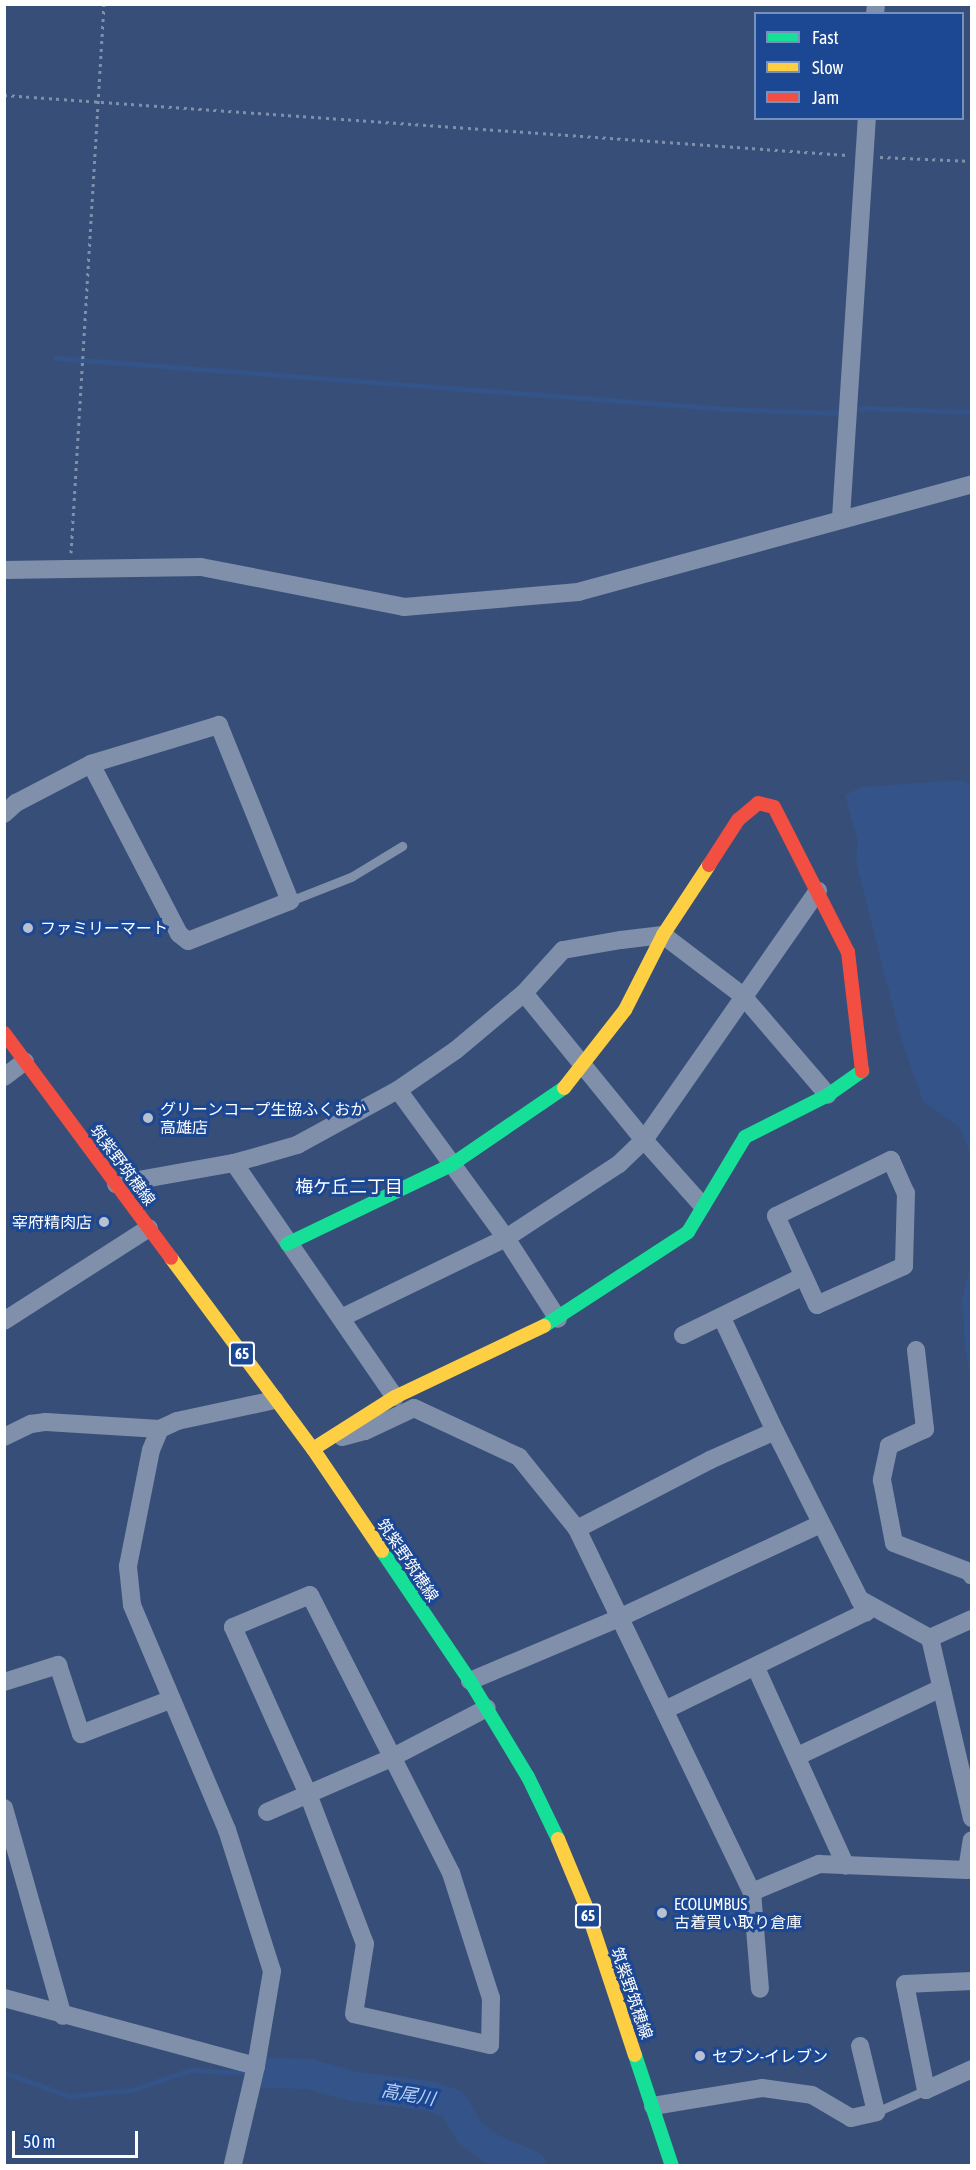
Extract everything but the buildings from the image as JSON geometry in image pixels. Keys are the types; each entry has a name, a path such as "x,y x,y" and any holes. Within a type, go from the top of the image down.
{"street":[{"path":"841,518 867,120"},
{"path":"4,570 201,567 404,607 578,592 841,518 972,484"},
{"path":"4,814 16,803 91,764 219,725 290,901 188,941 179,934 91,764"},
{"path":"288,1244 451,1165 563,1089 585,1066 626,1010 663,935 738,820 758,803 774,807 848,952 863,1070 828,1095 745,1137 702,1205 688,1232 558,1319 395,1398 319,1444"},
{"path":"341,1318 506,1238 592,1184 644,1140 818,891"},
{"path":"116,1184 234,1162 297,1145 398,1090 456,1050 524,993 563,950 663,935 743,996 828,1095"},
{"path":"524,993 644,1140 702,1205"},
{"name":"筑紫野筑穂線","path":"4,1033 275,1400 319,1444 487,1708 554,1827 585,1904 672,2166"},
{"path":"4,1077 25,1061"},
{"path":"398,1090 506,1238 558,1319"},
{"path":"891,1160 906,1193 904,1266 817,1305 802,1277 776,1216 891,1160"},
{"path":"234,1162 395,1398"},
{"path":"4,1321 149,1228"},
{"path":"683,1335 722,1318 802,1277"},
{"path":"665,1710 756,1668 866,1611 775,1431 722,1318"},
{"path":"916,1350 925,1429 889,1446 882,1480 894,1543 970,1572 972,1576"},
{"path":"4,1437 31,1424 46,1422 160,1429 177,1421 275,1400"},
{"path":"319,1444 365,1431 414,1408 519,1457 577,1529 752,1892 760,1989"},
{"path":"160,1429 151,1450 128,1566 132,1605 226,1830 272,1971 256,2066 233,2164"},
{"path":"577,1529 710,1460 775,1431"},
{"path":"470,1682 619,1618 821,1524"},
{"path":"310,1595 451,1873 491,1998 490,2045 354,2014 365,1944 308,1794 233,1627 310,1595"},
{"path":"859,1599 930,1638"},
{"path":"930,1638 972,1619"},
{"path":"930,1638 939,1689 972,1818"},
{"path":"4,1682 58,1665 81,1734 172,1699"},
{"path":"756,1668 798,1756 846,1866"},
{"path":"798,1756 939,1689"},
{"path":"267,1812 391,1758 487,1708"},
{"path":"4,1808 63,2016"},
{"path":"752,1892 819,1864 967,1870 972,1840"},
{"path":"972,1982 905,1984 926,2090 972,2069"},
{"path":"4,1998 63,2016 256,2066"},
{"path":"653,2106 762,2088 812,2095 851,2118 876,2112 860,2046"}],"lane":[{"path":"290,901 351,878 402,846"},
{"path":"876,2112 926,2090"}],"path":[{"path":"70,570 104,4"},
{"path":"4,94 865,156 972,161"}],"water":[{"path":"963,780 972,787 971,1155 960,1128 923,1101 901,1038 856,862 858,841 845,795 862,787"},
{"path":"971,1264 972,1379 965,1348 962,1300"}],"waterway":[{"path":"56,358 727,409 831,413 865,408 972,412"},
{"name":"高尾川","path":"4,2073 70,2096 131,2090 190,2070 246,2073"},
{"name":"高尾川","path":"261,2073 309,2074 352,2086 429,2096 453,2104 469,2132 490,2148 531,2166"}],"traffic: fast":[{"path":"544,1326 688,1232 745,1137 828,1095 862,1071"},
{"path":"287,1244 451,1165 564,1088"},
{"path":"382,1551 470,1681 528,1777 558,1839"},
{"path":"635,2055 672,2166"}],"traffic: slow":[{"path":"564,1088 625,1010 663,935 709,865"},
{"path":"171,1258 313,1449 382,1551"},
{"path":"313,1449 395,1397 544,1326"},
{"path":"558,1839 585,1904 635,2055"}],"traffic: jam":[{"path":"709,865 738,820 758,803 774,807 848,952 862,1071"},
{"path":"4,1033 171,1258"}],"place":[{"name":"ファミリーマート","path":"28,928"},
{"name":"グリーンコープ生協ふくおか 高雄店","path":"148,1118"},
{"name":"宰府精肉店","path":"104,1222"},
{"name":"ECOLUMBUS 古着買い取り倉庫","path":"662,1913"},
{"name":"セブン-イレブン","path":"700,2056"}],"district":[{"name":"梅ケ丘二丁目","path":"349,1187"}]}
